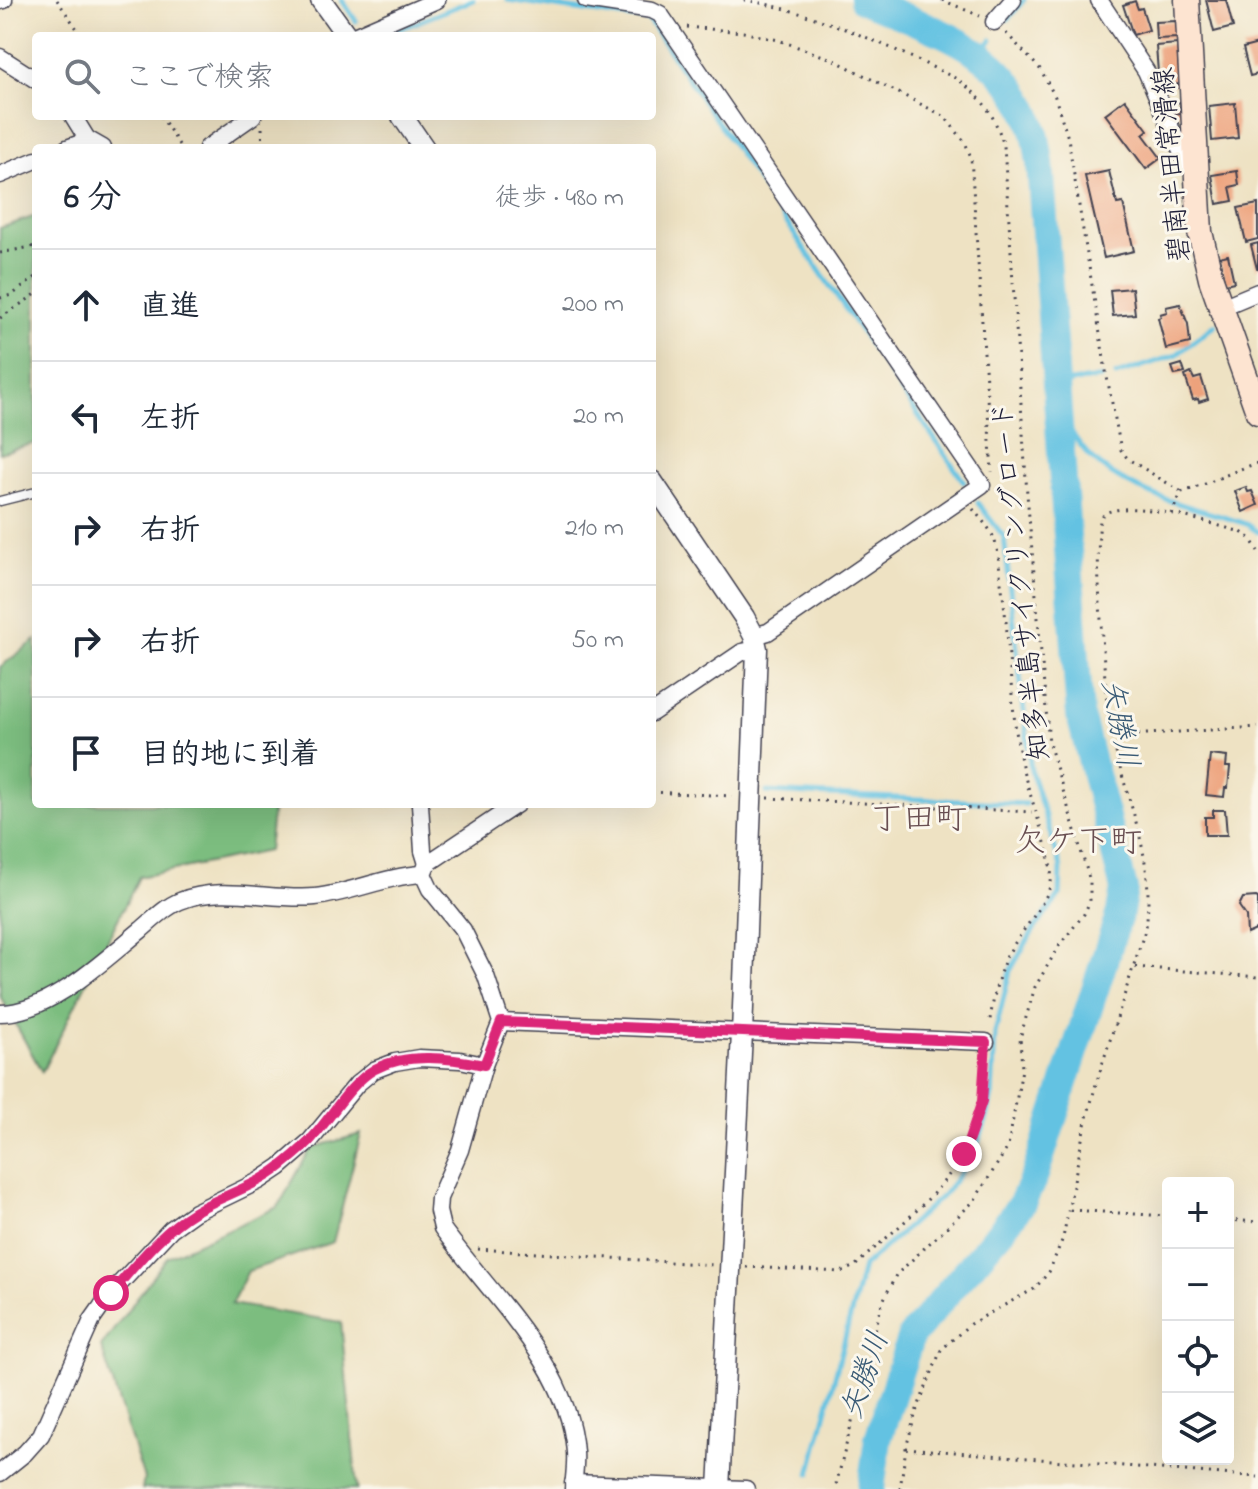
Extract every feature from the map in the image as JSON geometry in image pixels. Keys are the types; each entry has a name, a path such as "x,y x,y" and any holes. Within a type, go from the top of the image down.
{"main road":[{"name":"碧南半田常滑線","path":"1187,0 1196,174 1204,254 1258,412"}],"street":[{"path":"321,0 344,32"},
{"path":"362,32 411,6 437,0"},
{"path":"586,0 652,10 668,25 982,485 656,710"},
{"path":"994,22 1013,0"},
{"path":"1099,0 1146,71 1183,156 1196,174"},
{"path":"0,57 32,77"},
{"path":"76,120 94,144"},
{"path":"213,144 247,120"},
{"path":"405,120 421,144"},
{"path":"0,175 32,162"},
{"path":"1222,307 1258,292"},
{"path":"656,487 756,642 742,1033 719,1489"},
{"path":"420,808 425,869 430,889 463,930 486,976 501,1022 484,1065 460,1150 439,1198 442,1228 550,1370 571,1430 575,1453 573,1486 746,1489"},
{"path":"0,1013 48,999 86,974 180,901 214,894 313,897 425,869 511,808"},
{"path":"501,1022 986,1042"},
{"path":"0,1473 41,1435 75,1354 104,1302 171,1229 195,1212 259,1181 280,1167 310,1141 357,1084 374,1070 419,1058 460,1060 484,1065"}],"lane":[{"path":"0,501 32,493"}],"path":[{"path":"57,0 79,32"},
{"name":"知多半島サイクリングロード","path":"744,0 814,18 957,79 973,90 988,107 997,125 1004,146 1027,494 1049,743 1090,881 1090,901 1084,914 1059,946 1035,987 1020,1038 1022,1069 1008,1147 974,1201 896,1275 882,1303 835,1489"},
{"path":"942,0 994,22 1041,70 1055,97 1068,138 1121,450 1128,459 1182,492"},
{"path":"668,25 743,32 778,40 832,59 944,116 965,142 971,157 992,472 991,479 982,485"},
{"path":"164,120 178,144"},
{"path":"260,120 263,144"},
{"path":"0,253 32,247"},
{"path":"0,298 12,295 32,280"},
{"path":"0,318 32,297"},
{"path":"1171,514 1182,492 1258,463"},
{"path":"465,1255 471,1251 489,1249 584,1258 841,1272 855,1266 940,1187 964,1154 982,1101 986,1042 996,986 1005,960 1048,893 1052,878 1018,748 1008,624 996,547 992,534 964,497"},
{"path":"900,1489 906,1448 916,1412 941,1350 970,1324 1034,1289 1049,1272 1063,1238 1084,1129 1135,967 1149,908 1147,865 1112,736 1107,706 1100,600 1100,520 1105,513 1122,509 1177,513 1241,532 1250,538 1258,551"},
{"path":"1112,736 1258,727"},
{"path":"656,792 1033,811"},
{"path":"1135,967 1258,977"},
{"path":"1070,1210 1162,1216"},
{"path":"1234,1220 1258,1222"},
{"path":"906,1448 1258,1477"}],"green space":[{"path":"32,217 32,444 0,453 0,228"},
{"path":"32,643 32,808 273,808 268,851 139,877 42,1072 0,996 0,667"},
{"path":"361,1134 333,1242 248,1271 231,1304 341,1322 357,1489 142,1489 144,1479 101,1347 167,1257 278,1207 311,1148"}],"building":[{"path":"1206,0 1226,0 1233,27 1214,32"},
{"path":"1135,1 1138,9 1142,8 1149,30 1133,35 1123,5"},
{"path":"1177,21 1178,38 1156,39 1155,22"},
{"path":"1177,44 1180,84 1159,86 1156,46"},
{"path":"1258,44 1258,74 1250,76 1243,48"},
{"path":"1125,99 1148,130 1143,134 1161,158 1146,169 1105,114"},
{"path":"1180,102 1180,113 1171,114 1170,103"},
{"path":"1235,103 1238,138 1212,141 1209,106"},
{"path":"1109,171 1117,204 1123,203 1134,251 1104,258 1085,176"},
{"path":"1237,171 1239,185 1230,187 1233,201 1217,204 1212,175"},
{"path":"1258,204 1258,239 1246,242 1238,208"},
{"path":"1258,243 1258,269 1257,269 1251,245"},
{"path":"1228,255 1234,282 1225,284 1219,257"},
{"path":"1132,288 1135,314 1113,316 1110,290"},
{"path":"1180,304 1188,324 1190,343 1166,349 1158,318 1167,312 1166,307"},
{"path":"1182,364 1185,373 1175,375 1172,367"},
{"path":"1191,373 1194,379 1201,377 1208,399 1193,400 1185,376"},
{"path":"1246,487 1248,492 1252,491 1258,505 1243,512 1235,491"},
{"path":"1210,755 1227,757 1226,767 1230,767 1224,797 1206,795"},
{"path":"1213,810 1225,810 1227,835 1205,835 1205,817 1213,817"},
{"path":"1256,897 1258,929 1247,934 1246,916 1239,906 1243,898"}],"waterway":[{"path":"342,0 356,21"},
{"path":"393,32 473,0"},
{"path":"507,0 648,20 964,482"},
{"name":"矢勝川","path":"863,0 940,32 986,60 1005,78 1021,100 1034,131 1040,163 1080,715 1124,889 1120,912 1035,1175 1022,1203 1004,1227 911,1336 878,1439 871,1489"},
{"path":"1008,19 1024,0"},
{"path":"980,53 991,40"},
{"path":"1116,375 1176,355 1215,325"},
{"path":"1056,384 1100,378"},
{"path":"1056,394 1070,429 1084,450 1103,467 1147,492 1246,524 1258,532"},
{"path":"810,1474 863,1267 943,1195 973,1157 992,1095 995,1033 1010,971 1033,931 1060,895 1061,867 1031,771 1004,537 978,503"},
{"path":"767,792 1026,804"}],"district":[{"name":"丁田町","path":"919,817"},
{"name":"欠ケ下町","path":"1078,840"}],"route":[{"path":"111,1293 171,1229 195,1212 259,1181 280,1167 310,1141 357,1084 374,1070 419,1058 460,1060 484,1065 501,1022 986,1042 982,1101 964,1154"}]}
